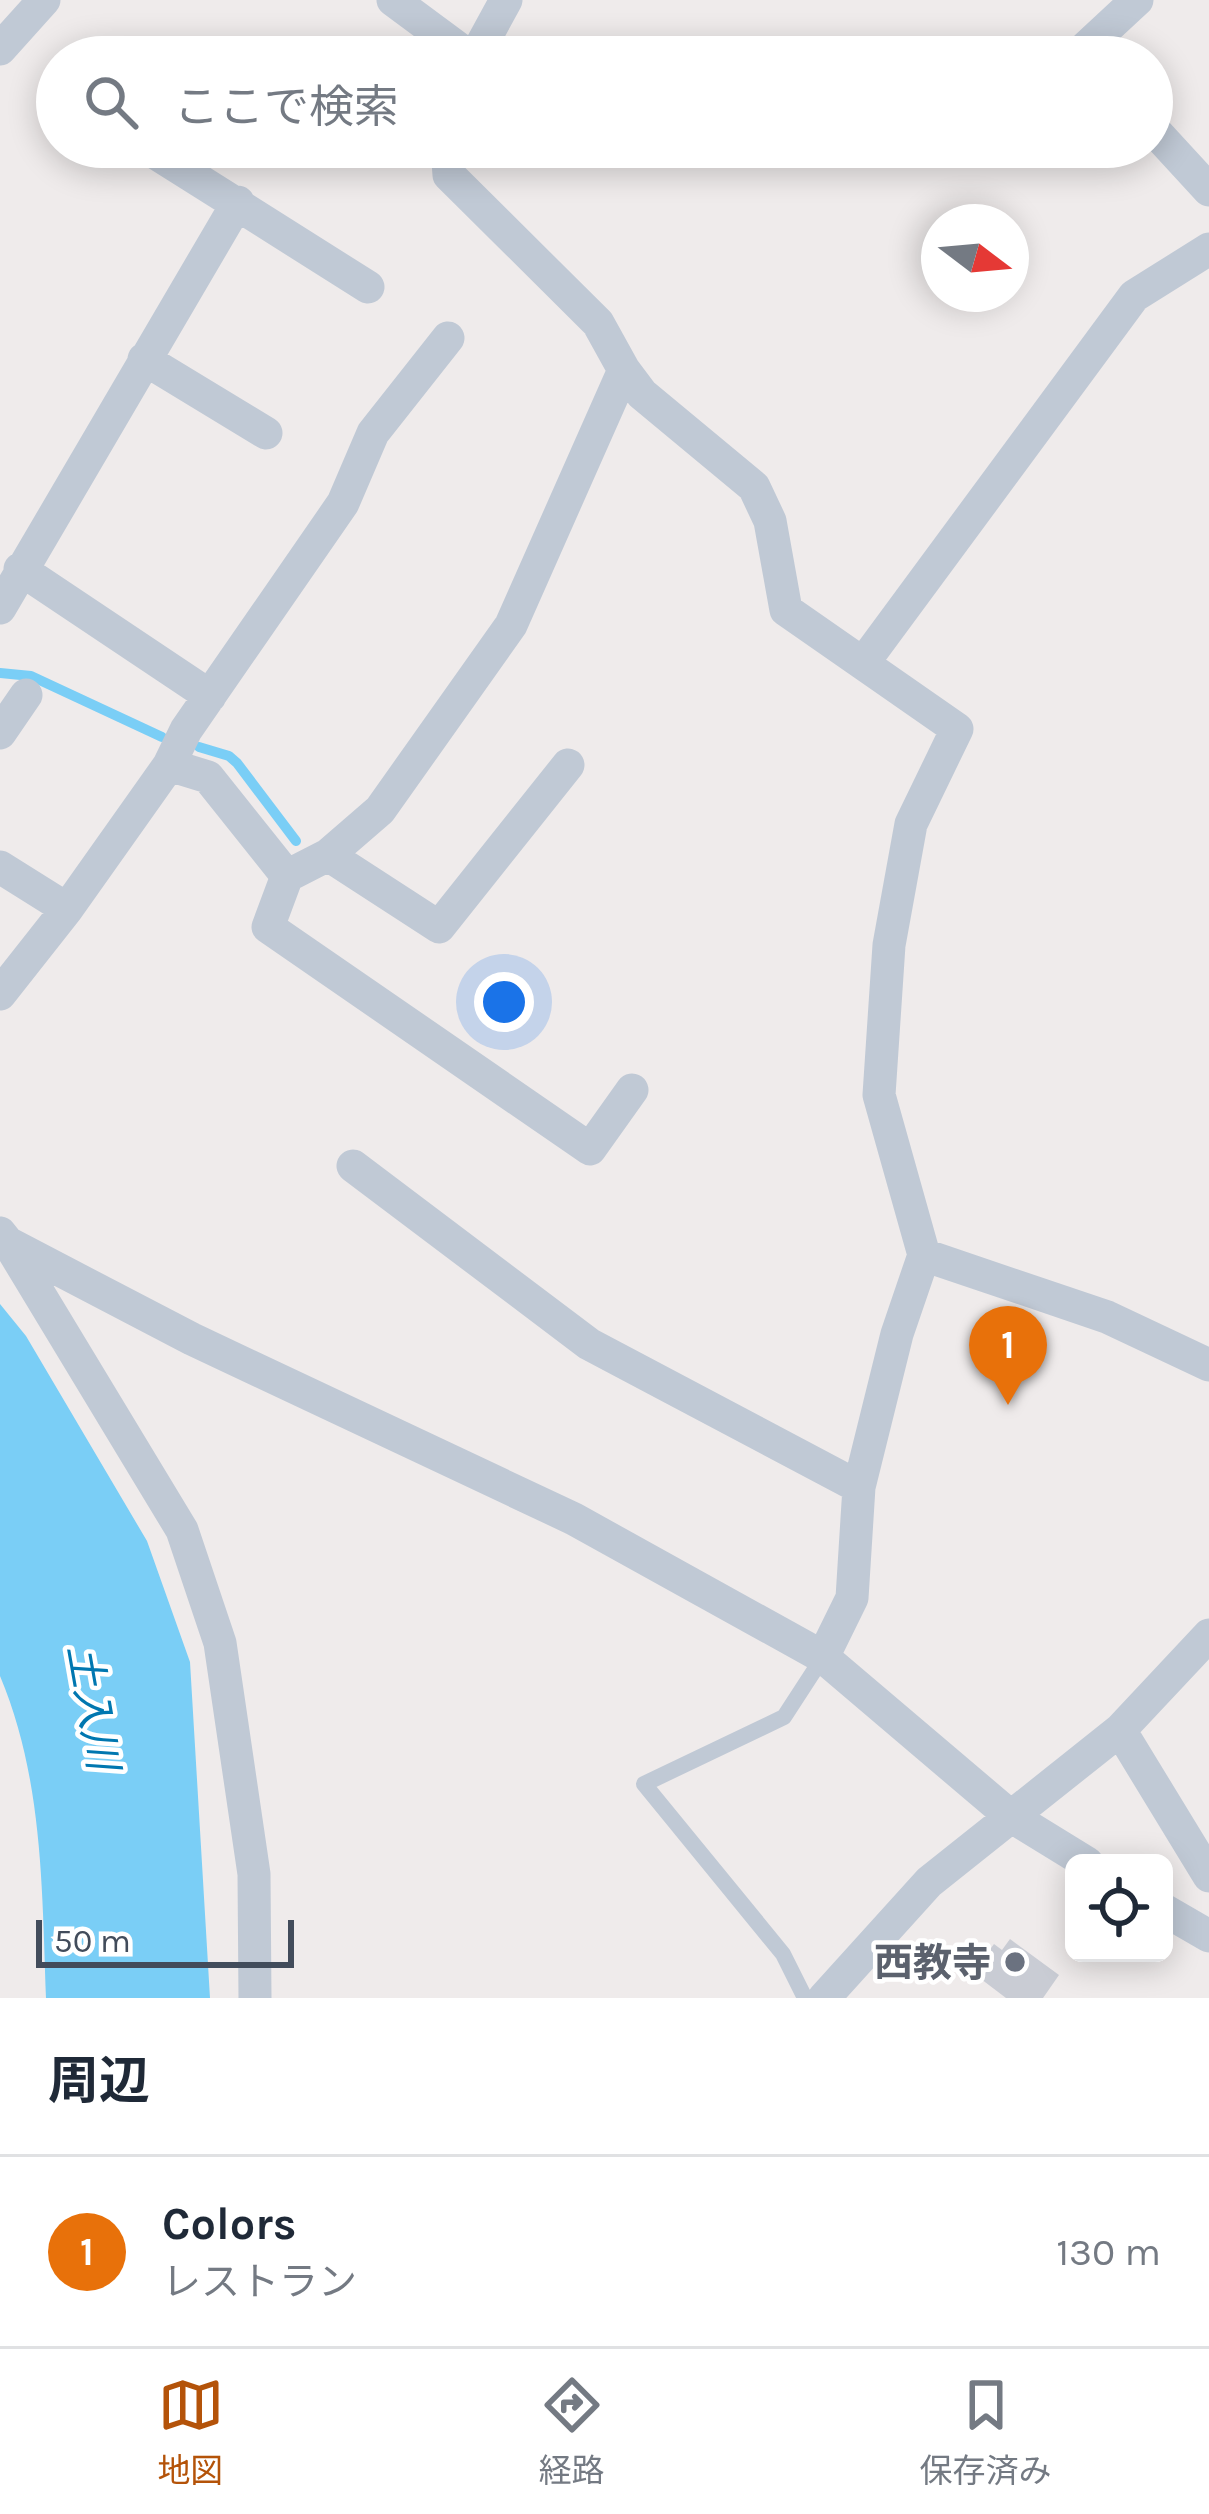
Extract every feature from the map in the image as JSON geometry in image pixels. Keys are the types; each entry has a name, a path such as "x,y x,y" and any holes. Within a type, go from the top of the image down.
{"street":[{"path":"0,49 44,0"},
{"path":"393,0 444,36"},
{"path":"485,36 506,0"},
{"path":"1098,36 1138,0"},
{"path":"1173,151 1209,190"},
{"path":"181,168 368,287"},
{"path":"448,168 449,175 598,323 642,394 754,487 770,520 786,610 957,729 911,824 890,945 879,1095 924,1255 897,1334 859,1486 852,1598 823,1658"},
{"path":"0,608 238,202"},
{"path":"864,662 1135,296 1209,249"},
{"path":"0,994 169,765 186,730 343,503 373,434 448,338"},
{"path":"144,359 266,433"},
{"path":"624,370 511,625 380,810 328,855 287,876 268,927 590,1149 632,1090"},
{"path":"20,569 210,696"},
{"path":"0,733 26,695"},
{"path":"169,765 208,777 287,876"},
{"path":"328,855 439,927 568,765"},
{"path":"0,867 67,909"},
{"path":"353,1166 589,1344 859,1486"},
{"path":"4,1238 192,1339 574,1519 823,1658 1009,1815 1072,1854"},
{"path":"4,1238 182,1530 220,1643 254,1874 255,1998"},
{"path":"924,1255 1107,1317 1209,1365"},
{"path":"824,1998 928,1882 1120,1730 1209,1635"},
{"path":"1120,1730 1209,1876"},
{"path":"1173,1915 1209,1936"}],"lane":[{"path":"805,1998 784,1954 644,1784 784,1717 823,1658"}],"water":[{"name":"土入川","path":"0,1304 26,1336 147,1541 190,1662 210,1998 46,1998 38,1834 25,1754 0,1676"}],"building":[{"path":"1010,1939 1059,1975 1043,1998 1006,1998 981,1979 988,1969 980,1963 994,1944 1002,1950"}],"waterway":[{"path":"0,673 31,676 162,737"},
{"path":"199,747 237,763 296,841"}],"place":[{"name":"Colors","path":"1008,1405"},
{"name":"西教寺","path":"1015,1962"}]}
